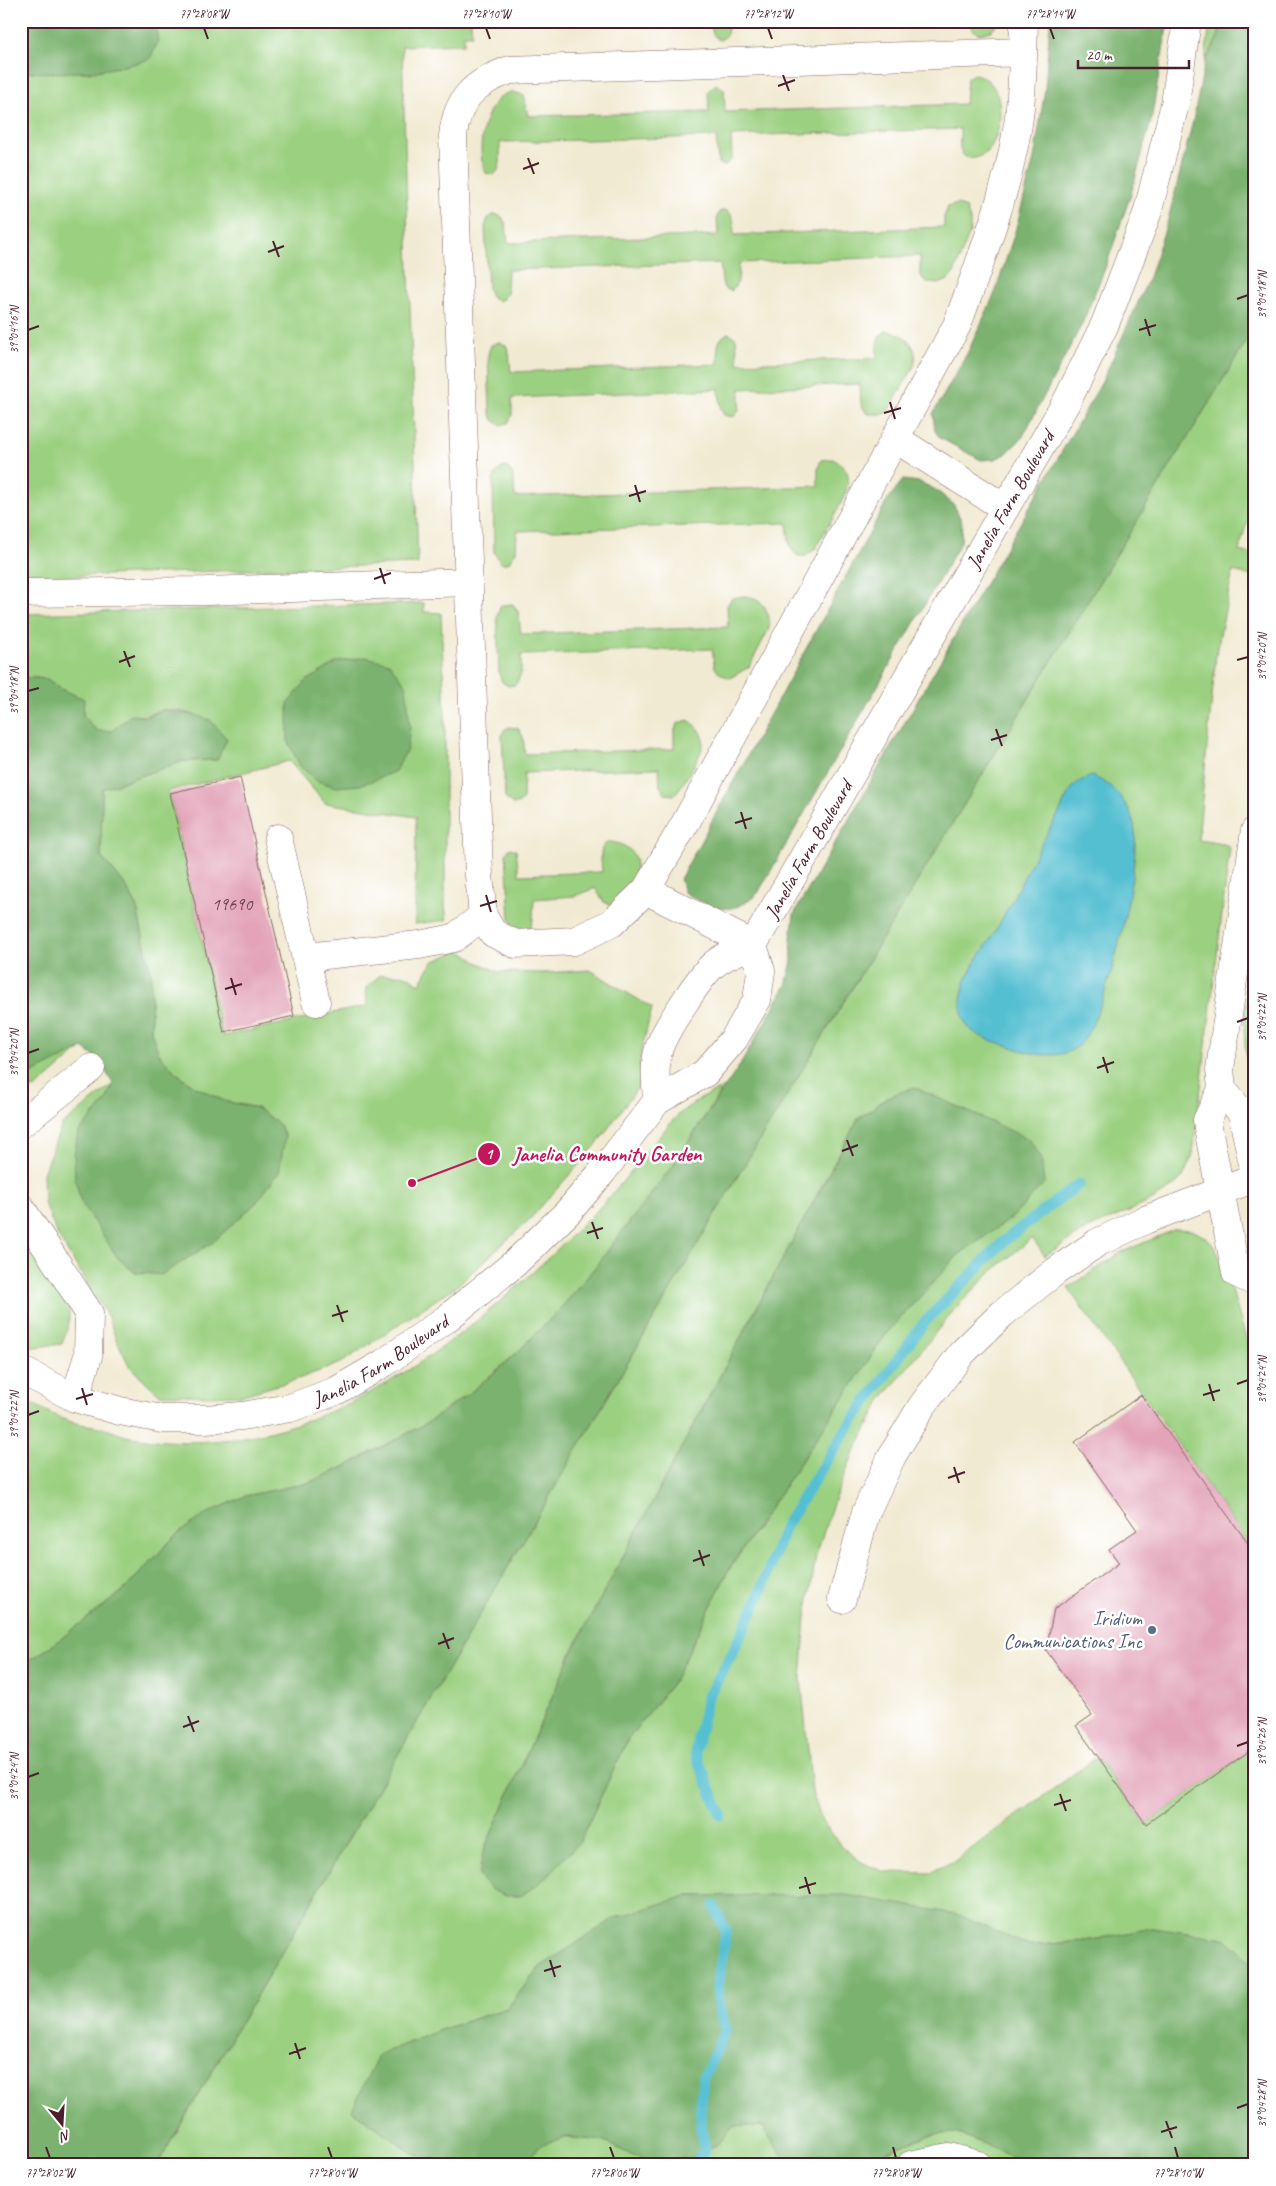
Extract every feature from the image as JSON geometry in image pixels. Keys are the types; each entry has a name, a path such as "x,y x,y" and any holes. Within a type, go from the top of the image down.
{"street":[{"path":"1023,52 510,70 491,77 474,90 461,104 455,118 453,136 480,875 483,916 493,933 515,944 574,941 612,923 646,890 687,820 957,325 980,266 1010,166 1018,123 1023,52 1024,21"},
{"name":"Janelia Farm Boulevard","path":"21,1370 75,1398 120,1411 162,1419 205,1419 242,1416 290,1408 336,1391 384,1363 446,1319 515,1264 568,1212 603,1171 657,1101 705,1073 734,1039 757,1000 760,971 753,945 1071,392 1105,324 1147,214 1175,104 1187,21"},
{"path":"896,439 1005,508"},
{"path":"21,593 206,591 469,582"},
{"path":"1255,831 1247,936 1221,1055 1222,1089 1207,1120 1209,1142 1236,1273 1255,1282"},
{"path":"278,838 316,1002"},
{"path":"646,890 753,945"},
{"path":"306,957 419,945 454,938 483,916"},
{"path":"657,1101 655,1071 660,1044 684,1005 712,966 735,952 753,945"},
{"path":"21,1124 91,1068"},
{"path":"1222,1089 1242,1113 1255,1173"},
{"path":"842,1599 866,1512 892,1456 922,1406 962,1353 1002,1314 1056,1271 1097,1243 1145,1220 1255,1178"},
{"path":"21,1208 89,1313 88,1356 75,1398"},
{"path":"911,2165 949,2157 978,2165"}],"green space":[{"path":"21,21 142,21 156,28 158,42 150,59 134,64 86,72 21,72"},
{"path":"142,21 471,21 472,35 464,35 464,44 402,46 418,564 21,578 21,72 97,72 156,28"},
{"path":"711,21 728,21 725,37 720,40 713,35"},
{"path":"971,21 1000,21 991,31 979,34 972,29"},
{"path":"1050,21 1168,21 1151,121 1131,194 1106,266 1082,324 1022,438 1006,454 995,459 981,460 940,438 935,431 933,414 968,352 995,293 1015,232 1034,159 1045,89"},
{"path":"1210,21 1222,21 1218,37 1205,62"},
{"path":"1222,21 1255,21 1255,327 731,1187 157,2165 21,2165 21,1665 49,1648 124,1590 177,1534 208,1513 245,1496 308,1483 344,1467 427,1423 471,1392 518,1352 562,1307 596,1266 673,1165 742,1062 786,985 792,961 791,938 794,914 1102,382 1148,280 1168,220 1193,121 1205,62 1218,37"},
{"path":"974,74 984,78 992,85 1000,105 1000,116 995,139 990,148 983,155 974,158 969,158 962,153 960,148 960,129 731,136 732,159 724,166 718,163 716,137 500,142 499,169 493,175 486,173 482,162 481,148 487,118 501,96 512,93 524,96 528,116 709,112 708,91 716,84 724,89 725,112 965,104 967,78"},
{"path":"957,204 966,208 970,220 970,232 954,273 948,280 939,284 929,283 923,279 920,273 920,256 739,263 738,281 731,291 724,288 720,263 508,270 507,295 503,299 497,301 491,296 488,289 485,227 488,218 495,214 502,217 506,225 508,243 718,235 717,218 719,212 725,210 731,214 734,224 734,235 944,227 944,217 948,207"},
{"path":"1255,327 1255,506 1245,529 1239,551 1255,555 1255,577 1233,571 1216,655 1198,840 1224,844 1230,847 1193,1154 1183,1177 1170,1189 1149,1202 1082,1232 1045,1256 1032,1238 990,1273 953,1311 882,1399 853,1455 833,1503 816,1556 806,1617 801,1678 812,1792 822,1821 843,1848 863,1863 885,1872 929,1873 956,1860 1097,1757 1146,1824 1255,1747 1255,1965 1152,1928 1092,1940 1030,1946 955,1914 765,1897 686,1896 540,1967 507,2008 443,2029 378,2055 412,2153 452,2165 157,2165 731,1187","holes":["847,1139 1014,1216 958,1255 886,1334 728,1571 674,1681 628,1739 580,1841 483,1852 574,1648"]},
{"path":"886,331 899,334 909,341 915,352 915,359 914,366 893,404 885,414 867,414 861,404 860,384 740,389 739,408 733,417 724,415 721,409 719,389 512,398 512,416 508,423 500,425 493,420 490,412 488,354 491,345 499,342 506,345 511,372 718,364 719,342 728,333 736,338 738,363 877,358 878,340"},
{"path":"832,459 846,469 848,482 846,491 815,549 806,556 798,556 794,553 789,541 787,523 517,531 516,552 508,563 501,563 494,552 493,480 500,469 506,467 513,477 515,497 818,486 818,469 821,460"},
{"path":"903,480 920,482 936,490 954,505 962,522 961,542 758,893 749,901 731,908 722,908 704,903 684,892 680,879 888,499"},
{"path":"744,596 755,598 765,607 769,617 769,629 749,667 730,678 720,673 715,667 712,649 521,655 518,681 515,685 508,686 502,682 499,673 497,616 501,605 513,604 518,612 521,634 728,627 727,606 732,598"},
{"path":"424,603 424,612 441,613 445,716 445,906 447,920 415,924 416,817 325,803 289,761 169,791 223,1036 367,1006 366,988 380,975 406,975 420,984 432,962 460,950 477,962 499,972 545,973 590,970 652,1008 641,1052 639,1086 596,1145 530,1219 458,1285 341,1363 295,1380 243,1395 159,1394 130,1367 116,1339 108,1317 58,1236 44,1203 43,1173 62,1125 113,1084 106,1101 78,1133 91,1218 103,1234 257,1108 224,1101 194,1086 175,1072 159,1054 151,1032 151,974 136,904 123,882 101,857 102,789 184,761 217,760 210,720 180,711 162,710 146,716 131,715 112,731 97,732 83,715 83,699 61,689 47,679 21,677 21,614"},
{"path":"366,657 389,663 406,685 410,728 407,750 395,771 360,785 336,787 317,781 300,766 288,741 288,703 306,681 337,662"},
{"path":"21,677 47,679 61,689 84,699 83,715 97,731 112,731 131,715 145,717 163,710 195,715 210,720 227,739 217,760 184,761 102,789 101,857 123,882 136,904 151,974 151,1032 159,1054 175,1072 194,1086 224,1101 257,1108 280,1125 285,1137 279,1172 256,1203 213,1242 161,1275 134,1272 118,1258 81,1202 75,1178 74,1155 78,1133 106,1101 113,1084 99,1060 83,1048 21,1079"},
{"path":"688,720 696,725 703,736 702,748 682,786 674,795 665,794 660,786 659,768 524,773 523,799 513,805 505,798 502,735 504,730 509,727 518,728 523,737 525,754 674,749 674,733 677,724"},
{"path":"609,842 626,847 631,851 636,864 633,879 621,901 611,905 604,902 595,888 575,896 534,899 531,926 525,929 513,926 510,919 506,853 510,848 516,850 519,875 602,872 602,850 605,844"},
{"path":"1255,974 1255,1090 1247,1064 1244,1032 1247,999"},
{"path":"83,1047 36,1088 21,1091 21,1079"},
{"path":"724,1087 673,1165 596,1266 562,1307 518,1352 471,1392 427,1423 344,1467 308,1483 245,1496 177,1534 124,1590 49,1648 21,1665 21,1398 71,1422 104,1428 125,1436 201,1442 268,1432 331,1411 392,1380 449,1342 503,1299 602,1205 668,1125 689,1106"},
{"path":"914,1087 1029,1139 1041,1157 1044,1183 1014,1216 958,1255 886,1334 728,1571 674,1681 628,1739 580,1841 547,1877 521,1896 505,1896 492,1890 479,1876 483,1852 574,1648 858,1119 888,1097"},
{"path":"1176,1229 1192,1230 1207,1238 1216,1249 1228,1277 1255,1369 1255,1553 1068,1288 1120,1253"},
{"path":"21,1233 69,1307 69,1323 62,1344 27,1348 21,1344"},
{"path":"846,1895 956,1914 1030,1946 1092,1940 1152,1928 1225,1938 1255,1965 1255,2165 1029,2165 985,2144 956,2133 930,2135 898,2146 861,2165 789,2165 762,2126 734,2126 718,2144 689,2158 659,2162 634,2156 602,2141 566,2137 540,2145 527,2165 452,2165 412,2153 352,2110 378,2055 443,2029 507,2008 540,1967 615,1918 686,1896"},
{"path":"734,2126 762,2126 789,2165 527,2165 540,2145 565,2137 602,2141 634,2156 659,2162 689,2158 718,2144"},
{"path":"956,2133 985,2144 1029,2165 861,2165 898,2146 930,2135"}],"water":[{"path":"1091,776 1105,783 1117,793 1127,806 1133,821 1135,839 1133,867 1120,939 1099,1008 1088,1033 1077,1047 1062,1054 1030,1053 994,1041 972,1031 967,1026 963,1017 962,994 972,968 997,928 1068,794 1076,784"}],"building":[{"path":"240,777 294,1016 224,1032 170,793"},
{"name":"Iridium Communications Inc","path":"1141,1395 1255,1553 1255,1747 1146,1824 1076,1726 1092,1715 1046,1650 1054,1609 1119,1563 1109,1549 1137,1530 1075,1442"}],"waterway":[{"path":"721,1815 695,1753 707,1698 733,1652 759,1597 785,1526 846,1430 923,1324 1005,1240 1079,1184"},
{"path":"693,2165 705,2150 700,2118 703,2079 726,2029 719,2010 717,1988 726,1931 714,1906"}],"place":[{"name":"Janelia Community Garden","path":"412,1183"},
{"name":"Iridium Communications Inc","path":"1152,1630"}]}
